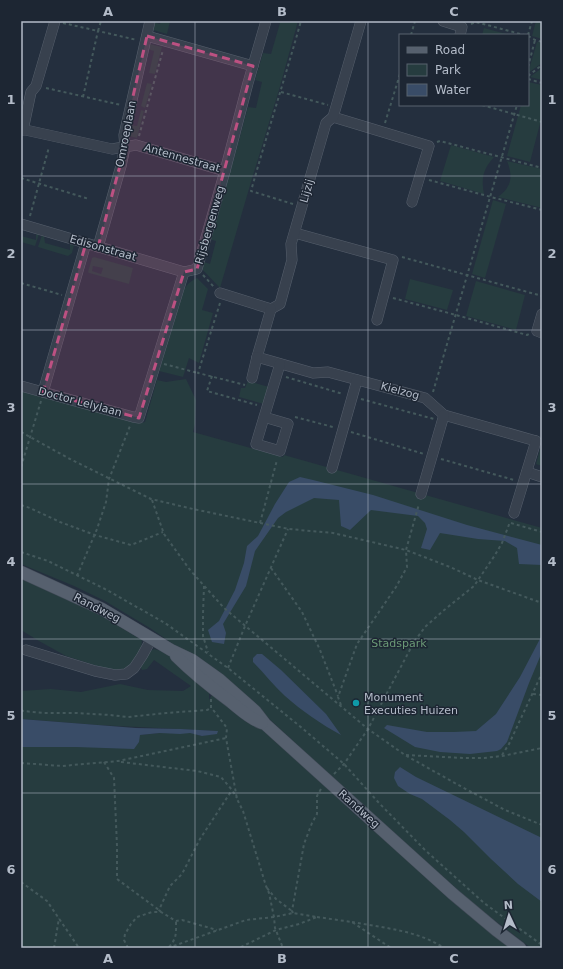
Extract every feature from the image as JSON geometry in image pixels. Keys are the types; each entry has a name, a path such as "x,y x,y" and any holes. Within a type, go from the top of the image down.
{"main road":[{"name":"Randweg","path":"21,572 102,609 171,650 192,660 217,685 255,710 265,724 452,894 520,948"}],"street":[{"path":"22,130 31,92 36,86 55,21"},
{"name":"Omroeplaan","path":"98,247 121,166 125,147 124,135 150,21"},
{"name":"Rijsbergenweg","path":"139,418 184,272 197,269 266,21"},
{"name":"Lijzij","path":"271,309 280,304 292,260 291,244 326,123 334,113 361,21"},
{"path":"443,21 461,31"},
{"path":"146,39 166,41 253,66"},
{"path":"334,113 382,132 429,146 412,202"},
{"name":"Antennestraat","path":"22,130 112,149 136,145 225,171"},
{"name":"Edisonstraat","path":"25,223 98,247 184,272"},
{"path":"295,233 393,260 377,320"},
{"path":"43,392 86,243"},
{"path":"221,294 271,309 252,378"},
{"path":"540,332 542,314"},
{"name":"Kielzog","path":"257,357 313,373 328,372 425,398 444,415 539,440"},
{"path":"266,413 288,424 280,451 256,444 280,364"},
{"path":"332,468 358,380"},
{"name":"Doctor Lelylaan","path":"21,386 139,418"},
{"path":"422,494 444,415"},
{"path":"514,513 539,440"},
{"path":"527,472 542,477"},
{"path":"26,650 115,675 126,674 134,668 152,638"}],"path":[{"path":"55,21 98,31 146,39"},
{"path":"83,97 101,21"},
{"path":"301,21 281,92 265,139 251,191 302,207"},
{"path":"411,34 415,21"},
{"path":"529,34 532,21"},
{"path":"461,31 476,22 520,34"},
{"path":"529,37 542,42"},
{"path":"529,63 535,40"},
{"path":"136,145 166,41"},
{"path":"529,76 542,66"},
{"path":"382,132 399,77"},
{"path":"529,77 542,83"},
{"path":"36,86 130,108"},
{"path":"281,92 334,113"},
{"path":"486,106 542,122"},
{"path":"430,402 517,106"},
{"path":"429,146 440,141 542,168"},
{"path":"25,223 50,148"},
{"path":"420,177 542,210"},
{"path":"21,178 88,199"},
{"path":"393,260 402,257 542,296"},
{"path":"197,269 221,294 198,373"},
{"path":"21,283 71,297"},
{"path":"384,296 527,335 540,332"},
{"path":"157,362 245,386 246,380 252,378"},
{"path":"212,376 208,391 266,413"},
{"path":"21,467 43,392"},
{"path":"288,424 291,425 294,416 516,481"},
{"path":"77,576 95,534 106,502 108,479 130,426 133,423 136,423 139,418"},
{"path":"21,432 108,479 151,499 193,510 288,529 333,533 406,550 450,567 478,580 542,603"},
{"path":"262,523 280,451"},
{"path":"151,499 163,532 190,570 224,608 368,729 404,755 468,791 505,810 542,825"},
{"path":"21,505 60,522 131,545 163,532"},
{"path":"338,697 357,644 396,587 407,567 406,550 418,508"},
{"path":"510,523 542,532"},
{"path":"237,799 226,738 226,728 211,708 211,693 228,668 288,529"},
{"path":"292,912 304,844 317,814 317,796 327,780 344,764 368,729 414,642 425,627 474,586 502,543 506,531"},
{"path":"271,568 302,612 320,650 342,706"},
{"path":"204,586 203,636 208,653"},
{"path":"502,756 542,673"},
{"path":"533,694 542,695"},
{"path":"21,710 44,713 128,717 207,710 211,708"},
{"path":"21,763 62,766 118,761 226,738"},
{"path":"404,755 463,758 502,756 542,748"},
{"path":"118,761 197,771 221,777 232,790 243,810 268,893 275,928 283,948"},
{"path":"104,762 114,778 117,879 176,921 182,920 219,930"},
{"path":"160,911 170,886 182,874 200,839 232,790"},
{"path":"21,882 47,901 79,948"},
{"path":"266,886 276,899 292,912"},
{"path":"128,948 124,940 125,934 137,917 160,911"},
{"path":"168,948 246,920 274,917 292,912 413,934 435,942 444,948"},
{"path":"239,948 276,930 299,924 317,917"},
{"path":"54,948 58,918"},
{"path":"168,948 174,941 176,921"},
{"path":"352,922 391,948"}],"highlighted area":[{"path":"147,36 253,66 197,269 184,272 139,418 43,392 86,243 98,247 125,147 124,135"}],"green space":[{"path":"161,21 170,21 167,34 153,30 153,22 160,24"},
{"path":"276,21 298,21 220,288 202,269 204,262 210,264 216,241 209,239 248,107 256,108 262,82 255,80 263,53 271,54 280,23"},
{"path":"536,21 542,21 542,39 532,36"},
{"path":"484,28 506,34 482,34"},
{"path":"537,42 542,43 542,63 529,72"},
{"path":"150,44 162,47 155,74 149,73 154,51 147,49"},
{"path":"542,68 542,80 530,77"},
{"path":"529,82 542,85 542,116 530,162 507,156 521,106 529,106"},
{"path":"147,83 152,84 145,108 141,106"},
{"path":"141,110 144,111 137,138 129,136 128,132 130,125 137,126"},
{"path":"451,145 494,157 485,170 483,178 484,194 440,181"},
{"path":"507,161 542,169 542,208 498,197 509,185 510,181 510,172"},
{"path":"493,200 506,204 485,278 472,274"},
{"path":"37,234 39,234 35,246 21,242 21,236 36,240"},
{"path":"42,235 44,236 45,243 70,250 70,243 74,245 72,253 68,256 38,247"},
{"path":"94,257 133,268 129,284 89,273 92,258","holes":["93,266 103,268 101,274 92,271"]},
{"path":"197,278 208,289 202,310 213,313 199,363 189,358 183,377 159,371 180,297 187,286"},
{"path":"410,279 453,290 447,310 405,299"},
{"path":"476,281 525,295 516,330 466,316"},
{"name":"Stadspark","path":"186,379 196,400 195,424 193,432 283,457 284,455 542,528 542,948 531,948 476,906 324,771 264,714 219,676 150,628 105,601 74,586 21,564 21,389 141,423 145,422 157,380 166,382"},
{"path":"248,381 269,387 264,404 239,397 241,388 245,388"},
{"path":"542,446 542,466 536,464"},
{"path":"21,579 91,610 142,640 141,650 133,663 122,670 110,670 66,656 21,630"},
{"path":"154,649 165,652 210,689 209,700 214,691 267,731 329,787 350,810 511,948 21,948 21,747 76,747 140,735 190,732 202,736 217,731 98,725 21,719 21,691 51,689 81,692 120,684 148,690 183,691 191,686 154,660 147,669 142,670 140,666 149,652"}],"water":[{"path":"300,477 373,495 467,525 542,545 542,565 519,564 517,548 505,541 478,539 440,533 430,550 421,548 427,529 425,523 418,516 371,510 350,530 341,526 339,500 314,498 286,512 278,518 255,551 246,586 223,624 226,633 224,644 212,642 208,630 219,621 235,590 244,563 247,546 258,536 289,482"},
{"path":"542,635 542,652 507,742 501,749 497,751 470,754 440,752 415,747 384,728 387,725 427,732 476,731 496,714 520,677"},
{"path":"257,654 262,654 281,670 326,714 341,735 298,707 281,692 253,662 253,658"},
{"path":"21,719 136,728 218,731 217,734 202,736 190,733 140,735 139,742 134,749 21,747"},
{"path":"400,767 416,777 542,838 542,902 518,884 450,820 422,799 410,794 398,786 394,778 395,772"}],"place":[{"name":"Monument Executies Huizen","path":"356,703"}]}
